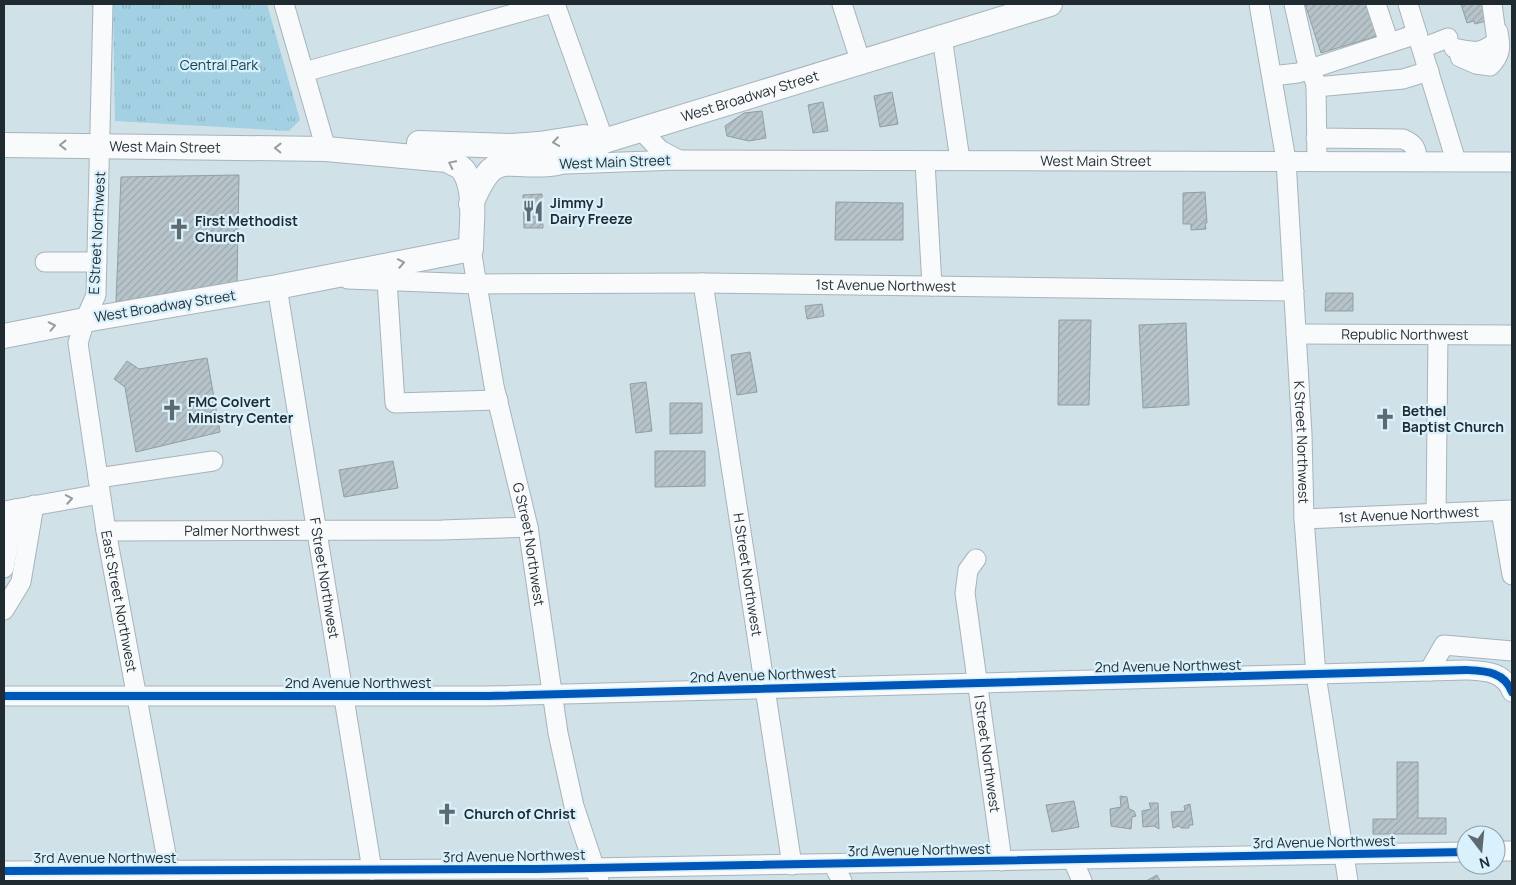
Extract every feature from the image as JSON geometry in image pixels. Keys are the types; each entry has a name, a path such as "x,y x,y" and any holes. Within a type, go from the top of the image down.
{"main road":[{"name":"West Broadway Street","path":"471,204 479,186 489,171 506,162 551,164 576,158 604,142 1050,4"},
{"name":"West Main Street","path":"326,149 382,142 512,146 584,137 604,142"},
{"name":"West Main Street","path":"4,145 326,149 447,160 463,170 470,186 471,204"},
{"name":"G Street Northwest","path":"471,204 471,249"},
{"name":"West Broadway Street","path":"4,336 277,287 471,249"}],"street":[{"name":"E Street Northwest","path":"85,320 96,295 103,4"},
{"path":"284,4 326,149"},
{"path":"304,72 549,4"},
{"path":"555,4 604,142"},
{"path":"842,4 861,63"},
{"name":"K Street Northwest","path":"1259,4 1286,160 1304,519 1316,675 1348,881"},
{"path":"1294,4 1316,88 1317,160"},
{"path":"1376,4 1389,43"},
{"path":"1408,4 1456,161"},
{"path":"1272,76 1310,69 1389,43 1420,41 1475,52 1486,51 1497,41 1494,13"},
{"path":"942,37 960,160"},
{"path":"1316,88 1403,79 1429,71"},
{"name":"West Main Street","path":"641,130 660,150 679,160"},
{"path":"1316,138 1403,139 1414,145 1417,150 1417,161"},
{"name":"West Main Street","path":"551,164 679,160 925,162 960,160 1317,160 1512,162"},
{"path":"925,162 932,286"},
{"name":"G Street Northwest","path":"471,249 498,400 528,527 552,694 574,806 596,875"},
{"path":"45,262 97,262"},
{"name":"West Broadway Street","path":"327,277 476,284"},
{"path":"387,281 395,403 498,400"},
{"name":"1st Avenue Northwest","path":"476,284 703,283 1294,291"},
{"name":"H Street Northwest","path":"703,283 792,865"},
{"name":"F Street Northwest","path":"277,287 344,696 364,874"},
{"name":"East Street Northwest","path":"85,320 78,343 99,486 170,876"},
{"name":"Republic Northwest","path":"1296,334 1512,335"},
{"path":"1436,514 1438,335"},
{"path":"14,509 99,486 213,461"},
{"path":"4,568 14,509"},
{"path":"5,609 21,582 14,509"},
{"path":"1507,510 1512,575"},
{"name":"1st Avenue Northwest","path":"1304,519 1507,510"},
{"name":"Palmer Northwest","path":"106,531 442,530 528,527"},
{"name":"I Street Northwest","path":"976,559 968,570 965,593 1002,861"},
{"path":"1429,671 1444,645 1512,651"},
{"name":"2nd Avenue Northwest","path":"4,696 552,694 1429,671 1490,671 1510,679"},
{"name":"3rd Avenue Northwest","path":"4,871 170,876 364,874 596,875 792,865 1456,852"},
{"path":"1073,860 1082,881"},
{"path":"833,864 842,881"}],"green space":[{"name":"Central Park","path":"113,4 267,4 300,120 289,131 115,121"}],"building":[{"path":"1305,4 1370,4 1380,35 1321,53"},
{"path":"1461,4 1490,4 1490,20 1475,24 1474,21 1467,23"},
{"path":"892,92 898,124 880,127 874,96"},
{"path":"823,102 828,131 813,133 808,105"},
{"path":"762,111 766,138 749,141 727,136 725,126 744,113"},
{"name":"First Methodist Church","path":"239,175 237,282 116,302 121,177"},
{"path":"1205,192 1206,229 1191,230 1191,224 1183,224 1183,193"},
{"name":"Jimmy J Dairy Freeze","path":"542,194 543,228 524,228 523,195"},
{"path":"836,202 903,203 903,240 835,240"},
{"path":"1326,293 1353,293 1353,311 1325,311"},
{"path":"822,304 824,316 807,319 805,306"},
{"path":"1059,320 1091,320 1089,405 1058,405"},
{"path":"1186,323 1189,405 1143,408 1139,325"},
{"path":"750,352 757,392 737,395 731,355"},
{"name":"FMC Colvert Ministry Center","path":"207,358 220,432 136,452 125,387 114,379 127,361 139,369"},
{"path":"646,382 652,431 636,433 630,384"},
{"path":"670,403 702,403 702,433 670,434"},
{"path":"655,451 705,451 705,486 655,487"},
{"path":"393,461 398,488 344,497 339,470"},
{"path":"1397,762 1418,762 1418,818 1446,818 1446,834 1373,834 1373,819 1397,819"},
{"path":"1120,796 1127,797 1129,809 1134,811 1136,816 1132,817 1131,829 1111,826 1110,809 1121,807"},
{"path":"1074,801 1079,827 1052,832 1046,805"},
{"path":"1149,803 1158,803 1159,829 1154,826 1143,827 1142,811 1151,809"},
{"path":"1190,804 1193,825 1189,825 1189,828 1181,828 1179,826 1173,828 1171,812 1185,811 1184,806"},
{"path":"1157,875 1160,881 1146,881"}],"cycle path":[{"path":"4,696 488,696 1466,670 1487,672 1499,676 1509,685 1512,692"},
{"path":"4,871 536,869 1456,852"}],"place":[{"name":"Jimmy J Dairy Freeze","path":"533,211"},
{"name":"First Methodist Church","path":"179,229"},
{"name":"FMC Colvert Ministry Center","path":"172,410"},
{"name":"Bethel Baptist Church","path":"1385,419"},
{"name":"Church of Christ","path":"447,814"}]}
